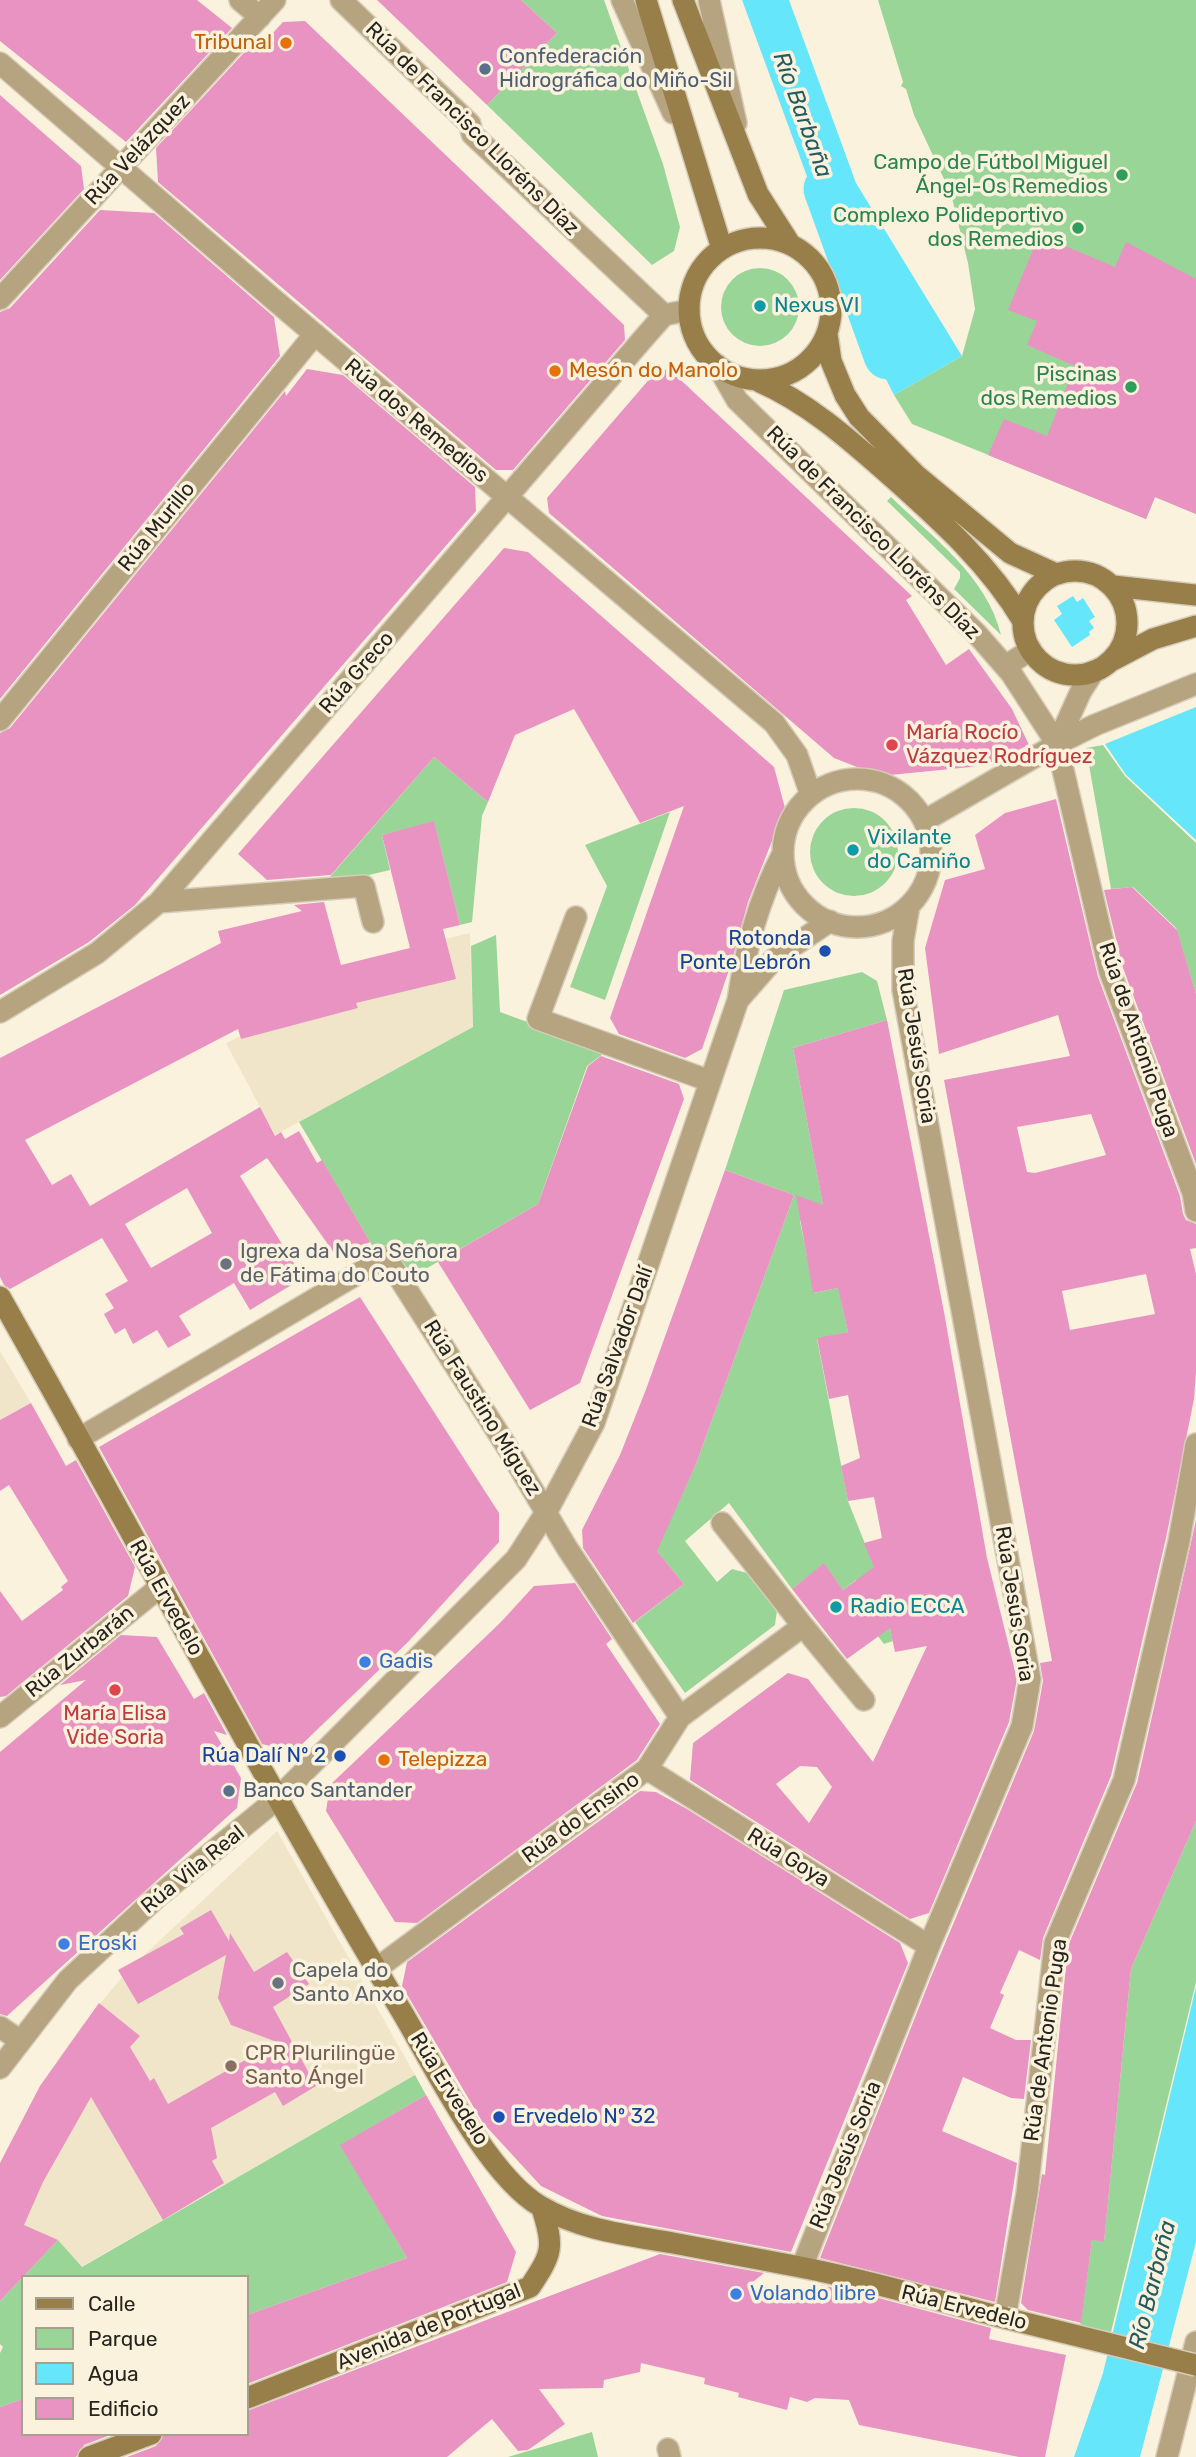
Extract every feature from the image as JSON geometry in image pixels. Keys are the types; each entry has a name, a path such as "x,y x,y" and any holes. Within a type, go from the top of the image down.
{"street":[{"path":"240,0 260,17"},
{"name":"Rúa Velázquez","path":"0,299 275,0"},
{"name":"Rúa de Francisco Lloréns Díaz","path":"341,0 470,124 472,134 664,315"},
{"path":"622,0 698,170"},
{"path":"646,0 722,249"},
{"path":"683,0 771,219 790,244 808,256 821,273 830,292 831,313 827,334 816,354 799,369 778,378 756,380"},
{"path":"709,0 729,81 740,146"},
{"name":"Rúa dos Remedios","path":"0,63 120,169 774,723 797,755 811,794"},
{"path":"790,244 755,238 722,249 704,265 692,286 689,310 693,331 702,350 717,365 735,376 756,380 789,395 856,445 962,539 1006,593 1023,621 1031,650 1043,664 1059,672 1076,675 1103,666 1153,639 1196,626"},
{"path":"664,315 689,310"},
{"name":"Rúa Greco","path":"0,1012 97,953 159,902 664,315"},
{"name":"Rúa Murillo","path":"0,720 315,334"},
{"path":"827,334 831,361 845,395 859,417 916,475 1010,554 1056,574 1087,572 1113,586 1196,595"},
{"name":"Rúa de Francisco Lloréns Díaz","path":"717,365 737,400 976,633 1005,666 1058,744"},
{"path":"1023,621 1032,592 1056,574"},
{"path":"1058,744 1081,691 1127,632 1122,600 1113,586"},
{"path":"1005,666 1031,650"},
{"path":"924,821 1095,725 1196,684"},
{"name":"Rúa de Antonio Puga","path":"1058,744 1110,972 1196,1210"},
{"path":"874,780 903,796 924,821 931,843 930,866 923,888 909,906 890,919 870,926 850,926 830,921 806,906 797,896 787,875 783,853 786,831 796,811 811,794 841,781 874,780"},
{"name":"Rúa Salvador Dalí","path":"277,1800 516,1559 547,1511 594,1423 738,1000 750,932 767,884 783,853"},
{"path":"159,902 364,887 373,922"},
{"name":"Rúa Jesús Soria","path":"802,2267 929,1946 1022,1726 1030,1679 903,990 903,942 909,906"},
{"path":"576,917 538,1018 710,1081"},
{"name":"Rúa Salvador Dalí","path":"738,1000 774,959 830,921"},
{"name":"Rúa Faustino Míguez","path":"78,1439 386,1257 547,1511 567,1548 680,1717"},
{"name":"Rúa Ervedelo","path":"0,1297 277,1800 462,2113 507,2180 542,2208 576,2223 610,2232 802,2267 1196,2365"},
{"name":"Rúa de Antonio Puga","path":"1005,2318 1027,2193 1055,1943 1124,1780 1179,1541 1196,1444"},
{"path":"722,1523 864,1700"},
{"name":"Rúa Zurbarán","path":"0,1717 160,1587"},
{"name":"Rúa do Ensino","path":"376,1969 647,1769 680,1717 803,1626"},
{"name":"Rúa Goya","path":"647,1769 929,1946"},
{"name":"Rúa Vila Real","path":"0,2068 68,1980 125,1925 277,1800"},
{"path":"0,2027 19,2040"},
{"name":"Avenida de Portugal","path":"248,2398 530,2287 547,2261 551,2240 542,2208"},
{"path":"1167,2457 1196,2342"},
{"path":"89,2457 146,2436"}],"shaded area":[{"path":"470,933 473,1027 275,1135 226,1043 445,939"},
{"path":"0,1351 31,1403 0,1420"},
{"name":"CPR Plurilingüe Santo Ángel","path":"277,1831 415,2075 81,2267 58,2240 25,2275 21,2275 21,2279 0,2301 0,2163 40,2086 81,2027 127,1971"}],"green space":[{"path":"521,0 604,0 663,164 680,227 674,251 652,265 487,105 557,33"},
{"name":"Complexo Polideportivo dos Remedios","path":"878,0 1196,0 1196,514 1155,497 1146,519 912,424 894,395 962,356 975,309 968,263 951,194 914,115 906,89 901,86 903,82"},
{"path":"752,268 768,268 782,274 793,285 799,299 799,315 793,329 782,340 768,346 752,346 738,340 727,329 721,315 721,299 727,285 738,274"},
{"path":"891,497 971,576 984,594 1001,635 954,589 960,572 887,501"},
{"path":"1103,745 1125,776 1196,843 1196,994 1176,928 1133,887 1111,889 1086,748"},
{"path":"434,757 488,802 482,816 472,922 460,925 434,822 382,835 390,870 322,886"},
{"path":"854,808 871,812 885,821 894,835 898,852 894,869 885,883 871,892 854,896 837,892 823,883 814,869 810,852 814,835 823,821 837,812"},
{"path":"670,812 605,1000 570,987 607,886 585,845"},
{"path":"496,935 500,1012 607,1051 587,1066 538,1204 396,1286 299,1122 473,1027 471,946"},
{"path":"862,972 877,981 887,1020 793,1048 825,1215 800,1221 814,1293 935,1267 841,1300 848,1332 817,1339 848,1501 879,1579 893,1641 884,1644 859,1612 856,1580 843,1590 824,1564 792,1589 729,1503 685,1541 717,1582 732,1569 747,1573 777,1610 775,1625 685,1693 635,1622 684,1584 656,1550 696,1464 794,1195 725,1170 784,990"},
{"path":"1196,1821 1196,1982 1111,2332 1080,2327 1092,2240 1104,2241 1131,1969"},
{"path":"415,2075 426,2095 341,2145 407,2258 248,2315 248,2275 25,2275 58,2240 82,2267"},
{"path":"21,2279 21,2400 0,2407 0,2353 3,2347 0,2344 0,2301"},
{"path":"592,2432 598,2457 508,2457 518,2454"}],"water":[{"path":"742,0 789,0 856,183 962,356 894,395 857,322 859,308 867,296 847,240 826,228"},
{"path":"1073,596 1077,602 1083,598 1095,617 1089,621 1094,628 1089,632 1090,635 1072,647 1054,620 1062,614 1057,606"},
{"path":"1196,707 1196,840 1126,775 1105,744"},
{"path":"1196,1987 1196,2242 1140,2457 1074,2457 1103,2373"}],"building":[{"path":"0,0 197,0 232,28 126,142 0,41"},
{"name":"Confederación Hidrográfica do Miño-Sil","path":"377,0 521,0 557,33 487,105"},
{"path":"305,21 624,325 625,340 513,470 496,470 158,182 156,148 252,44 258,49 283,22"},
{"path":"0,95 81,166 84,189 0,280"},
{"path":"100,210 154,213 274,317 280,356 0,699 0,312 10,308"},
{"name":"Piscinas dos Remedios","path":"1039,235 1115,267 1126,242 1196,279 1196,514 1155,497 1146,519 988,455 1004,419 1047,436 1075,366 1027,345 1037,321 1008,310"},
{"path":"307,369 343,375 475,487 476,511 135,905 89,942 0,995 0,733 10,728 285,391 286,396"},
{"path":"658,369 670,370 912,596 906,600 946,665 969,649 1012,709 1029,745 989,763 971,767 880,776 834,758 549,513 547,498"},
{"path":"504,548 528,552 774,767 785,808 748,902 731,964 702,1049 685,1058 619,1034 610,1018 684,806 640,823 574,709 515,735 488,802 434,757 331,875 267,880 238,854"},
{"path":"1056,799 1098,977 1180,1196 1183,1214 1186,1220 1196,1224 1196,1248 1190,1249 1196,1274 1196,1372 1194,1399 1166,1538 1111,1776 1043,1938 1040,1960 1019,1950 1000,1993 1004,1995 990,2028 1016,2040 1031,2040 1024,2099 1011,2098 963,2077 942,2131 1017,2163 995,2302 820,2258 931,1977 1034,1731 1043,1681 1040,1663 1052,1661 944,1080 1070,1056 1058,1015 939,1054 925,948 945,880 985,869 975,835 1005,813","holes":["1091,1114 1106,1155 1035,1173 1027,1172 1017,1127","1146,1274 1155,1314 1070,1330 1062,1291"]},
{"path":"434,821 460,925 443,929 456,979 356,1003 358,1008 241,1039 238,1029 25,1140 52,1185 71,1174 90,1206 260,1107 275,1136 281,1132 285,1139 299,1131 317,1163 322,1160 370,1242 339,1260 267,1158 240,1176 303,1278 250,1310 234,1283 179,1316 191,1335 168,1348 157,1330 133,1344 125,1328 115,1334 104,1314 114,1308 105,1294 128,1281 102,1238 10,1289 4,1285 0,1277 0,1058 221,943 218,931 302,911 294,905 324,902 341,965 410,948 382,835","holes":["187,1188 212,1233 151,1268 125,1224"]},
{"path":"1132,887 1177,930 1196,994 1196,1164 1123,968 1104,890"},
{"path":"887,1020 944,1312 987,1558 1017,1679 1009,1722 929,1913 910,1919 690,1780 693,1743 788,1673 808,1679 873,1762 927,1646 895,1652 890,1628 847,1659 792,1589 824,1563 843,1590 874,1567 864,1543 882,1538 874,1497 848,1501 841,1466 860,1458 848,1395 829,1399 817,1338 848,1332 838,1288 813,1293 796,1195 823,1205 793,1048","holes":["800,1766 817,1767 832,1787 809,1823 776,1784"]},
{"path":"601,1056 679,1084 684,1099 580,1383 530,1410 438,1262 538,1204 588,1066"},
{"path":"725,1170 794,1195 696,1464 657,1551 684,1584 633,1623 583,1548 582,1530 620,1455"},
{"path":"360,1297 499,1513 499,1542 408,1642 294,1752 262,1744 99,1447"},
{"path":"31,1403 66,1466 76,1460 135,1567 128,1596 6,1696 0,1697 0,1591 22,1621 63,1590 61,1587 68,1581 9,1485 0,1491 0,1420"},
{"path":"1196,1520 1196,1821 1131,1969 1104,2242 1092,2240 1081,2323 1028,2310 1021,2303 1042,2174 1045,2175 1068,1946 1137,1783"},
{"path":"575,1583 612,1639 606,1644 660,1724 637,1760 417,1923 395,1922 326,1811 330,1785 500,1623 534,1586"},
{"path":"121,1635 157,1637 194,1699 204,1693 227,1735 214,1731 241,1778 237,1808 7,2016 0,2014 0,1752 86,1680 60,1685"},
{"path":"640,1791 656,1792 687,1809 900,1943 908,1963 791,2252 602,2216 541,2186 483,2123 402,1986 407,1962"},
{"path":"211,1910 229,1941 230,1933 254,1972 287,1952 309,1984 273,2007 316,2086 283,2106 275,2092 211,2128 217,2158 212,2161 224,2183 163,2220 91,2097 43,2182 24,2225 58,2240 25,2275 21,2275 21,2279 0,2301 0,2163 40,2086 99,2003 140,2036 130,2047 150,2081 154,2078 168,2104 277,2042 231,2025 218,1998 226,1955 138,2004 118,1970 184,1934 180,1928"},
{"path":"426,2095 516,2252 507,2282 248,2384 248,2315 407,2258 340,2145"},
{"path":"660,2254 764,2273 749,2285 823,2304 821,2285 871,2296 991,2328 989,2339 1066,2355 1045,2457 1019,2457 859,2425 849,2400 815,2398 807,2402 790,2397 787,2410 738,2397 739,2393 704,2384 705,2378 641,2363 640,2372 604,2380 603,2388 539,2389 565,2424 528,2450 518,2451 492,2419 447,2457 127,2457 156,2446 163,2436 248,2436 248,2411"},
{"path":"21,2400 21,2436 108,2436 84,2445 76,2457 0,2457 0,2407"}],"waterway":[{"name":"Río Barbaña","path":"828,189 888,355"}],"place":[{"name":"Tribunal","path":"286,43"},
{"name":"Confederación Hidrográfica do Miño-Sil","path":"485,69"},
{"name":"Campo de Fútbol Miguel Ángel-Os Remedios","path":"1122,175"},
{"name":"Complexo Polideportivo dos Remedios","path":"1078,228"},
{"name":"Nexus VI","path":"760,306"},
{"name":"Mesón do Manolo","path":"555,371"},
{"name":"Piscinas dos Remedios","path":"1131,387"},
{"name":"María Rocío Vázquez Rodríguez","path":"892,745"},
{"name":"Vixilante do Camiño","path":"853,850"},
{"name":"Rotonda Ponte Lebrón","path":"825,951"},
{"name":"Igrexa da Nosa Señora de Fátima do Couto","path":"226,1264"},
{"name":"Radio ECCA","path":"836,1607"},
{"name":"Gadis","path":"365,1662"},
{"name":"María Elisa Vide Soria","path":"115,1690"},
{"name":"Rúa Dalí Nº 2","path":"340,1756"},
{"name":"Telepizza","path":"384,1760"},
{"name":"Banco Santander","path":"229,1791"},
{"name":"Eroski","path":"64,1944"},
{"name":"Capela do Santo Anxo","path":"278,1983"},
{"name":"CPR Plurilingüe Santo Ángel","path":"231,2066"},
{"name":"Ervedelo Nº 32","path":"499,2117"},
{"name":"Volando libre","path":"736,2294"}]}
